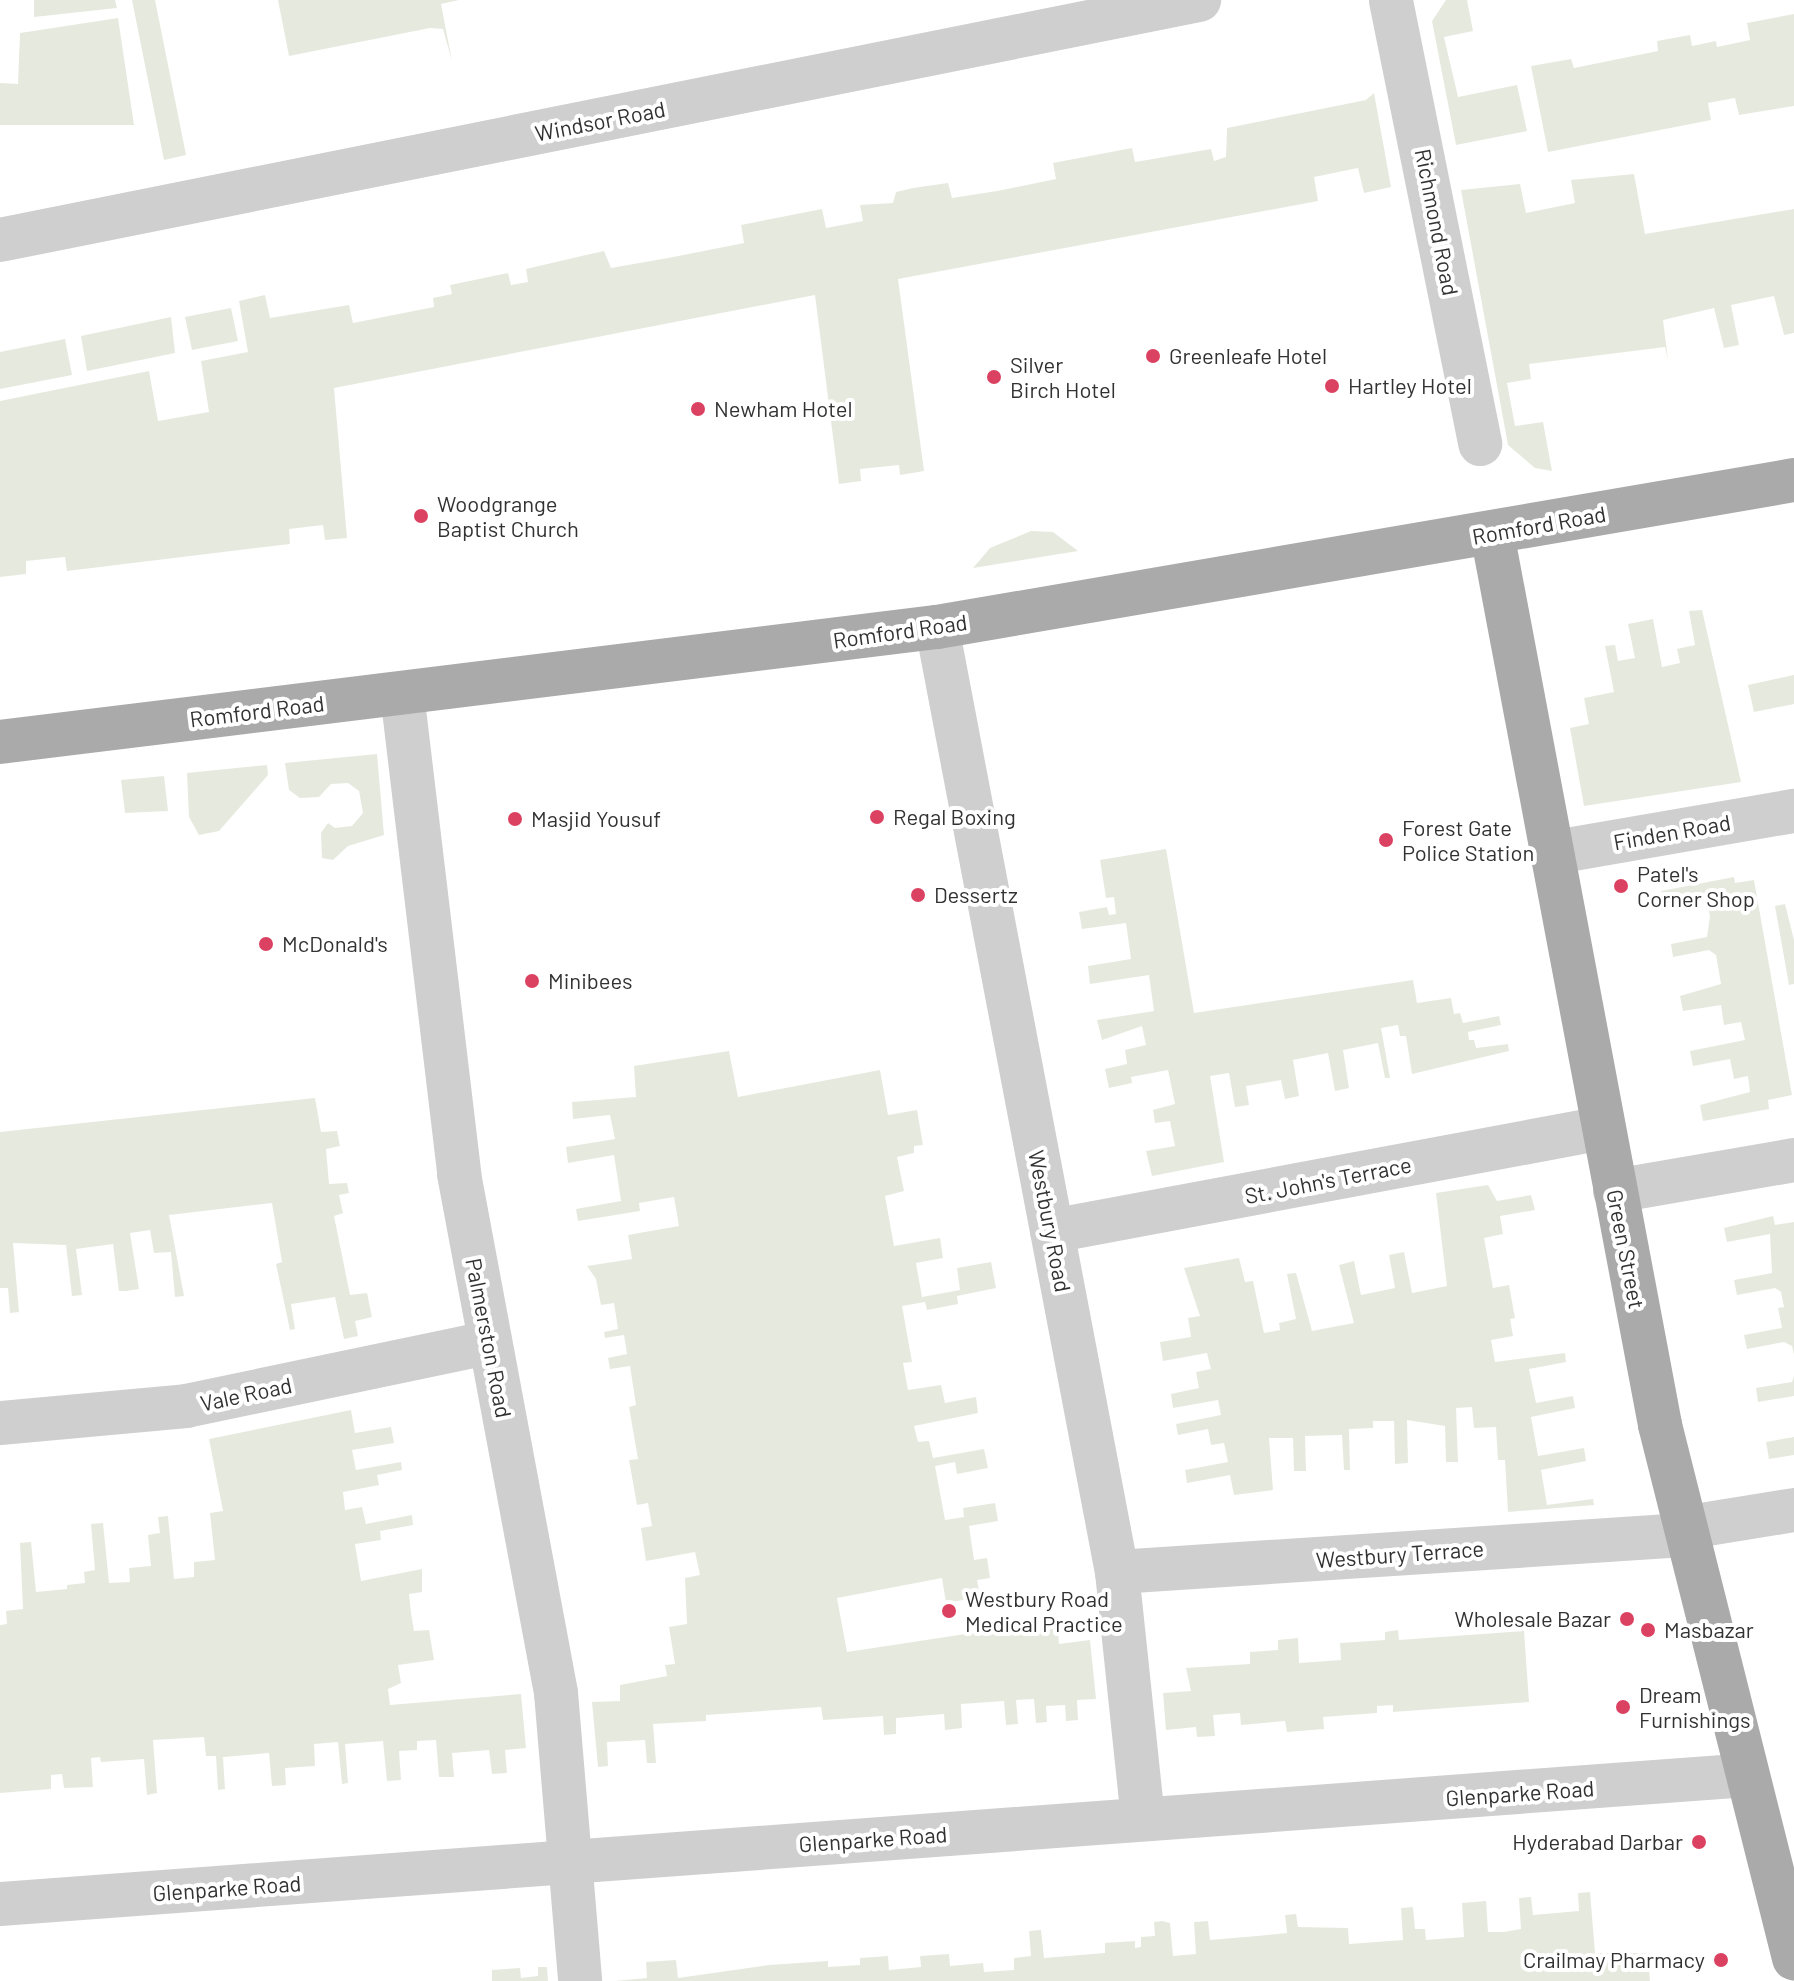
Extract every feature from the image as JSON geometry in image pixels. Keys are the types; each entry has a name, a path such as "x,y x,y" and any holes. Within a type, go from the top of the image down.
{"main road":[{"name":"Romford Road","path":"0,742 402,693 939,642 1492,533 1794,480"},
{"name":"Green Street","path":"1492,533 1550,853 1683,1532 1794,1958"}],"street":[{"name":"Windsor Road","path":"0,240 1199,0"},
{"name":"Richmond Road","path":"1391,0 1480,444"},
{"name":"Westbury Road","path":"939,642 1117,1572 1143,1818"},
{"name":"Palmerston Road","path":"402,693 459,1174 488,1343 548,1637 572,1862 580,1981"},
{"name":"Finden Road","path":"1550,853 1794,811"},
{"name":"St. John's Terrace","path":"1052,1231 1603,1128"},
{"path":"1615,1191 1794,1160"},
{"name":"Vale Road","path":"0,1423 186,1406 488,1343"},
{"name":"Westbury Terrace","path":"1117,1572 1683,1532 1794,1510"},
{"name":"Glenparke Road","path":"0,1904 1747,1775"}],"shaded area":[{"path":"34,0 115,0 117,8 34,17"},
{"path":"132,0 155,0 186,155 164,160"},
{"path":"278,0 459,0 441,4 452,61 443,29 430,28 289,56"},
{"path":"1446,0 1467,0 1473,31 1444,37 1458,97 1517,85 1527,131 1456,145 1432,21"},
{"path":"1794,14 1794,106 1739,115 1735,98 1708,103 1711,120 1548,152 1531,66 1571,59 1574,68 1658,51 1657,41 1690,35 1692,46 1716,41 1717,47 1750,40 1747,23"},
{"path":"118,18 134,125 0,125 0,83 18,84 20,33"},
{"path":"1374,93 1391,187 1364,193 1358,168 1314,177 1318,201 898,279 924,471 900,475 899,465 860,469 861,481 839,484 815,295 334,388 347,538 325,540 323,525 289,529 290,544 67,571 65,557 26,561 26,574 0,577 0,401 149,371 158,421 209,412 201,361 248,352 239,301 265,295 270,318 349,305 353,323 434,307 433,298 452,294 450,285 508,273 511,285 528,282 526,269 604,251 611,268 744,243 741,225 822,209 826,228 863,221 860,205 893,203 896,192 913,188 948,183 952,198 997,191 1056,179 1053,163 1132,148 1135,162 1211,149 1214,161 1226,157 1227,128 1366,100"},
{"path":"1634,174 1645,234 1794,209 1794,333 1784,335 1774,296 1731,305 1739,345 1724,348 1714,308 1663,320 1668,360 1665,347 1529,364 1531,379 1507,383 1515,426 1543,422 1552,471 1535,468 1508,445 1461,190 1520,184 1526,213 1575,203 1571,180"},
{"path":"231,308 238,341 192,350 185,317"},
{"path":"171,317 175,353 87,371 81,336"},
{"path":"65,339 72,375 0,389 0,352"},
{"path":"1031,531 1053,532 1078,551 973,568 990,548"},
{"path":"1702,610 1741,782 1584,806 1570,728 1589,724 1584,698 1614,692 1605,646 1615,645 1618,661 1635,658 1628,624 1653,619 1662,667 1680,663 1677,649 1695,645 1689,611"},
{"path":"1794,675 1794,704 1754,712 1748,685"},
{"path":"377,754 384,835 348,846 333,860 322,858 321,833 328,823 335,828 352,826 363,813 359,791 348,783 331,784 319,797 300,798 289,790 285,763"},
{"path":"267,765 268,775 219,831 199,835 189,817 187,773"},
{"path":"164,776 168,811 125,813 121,780"},
{"path":"1166,849 1194,1013 1413,980 1417,1003 1451,998 1454,1014 1460,1013 1463,1023 1499,1016 1501,1025 1468,1032 1469,1040 1474,1040 1476,1048 1508,1044 1509,1051 1412,1074 1406,1036 1400,1036 1398,1025 1381,1028 1390,1078 1385,1078 1378,1043 1343,1050 1349,1088 1335,1091 1328,1053 1293,1060 1299,1096 1285,1099 1281,1080 1246,1086 1249,1105 1235,1107 1229,1073 1210,1076 1224,1162 1152,1176 1146,1151 1175,1146 1170,1121 1155,1123 1153,1110 1175,1104 1168,1070 1131,1077 1132,1083 1109,1088 1105,1069 1127,1064 1125,1050 1146,1045 1142,1026 1102,1040 1097,1020 1154,1011 1149,975 1090,984 1088,966 1131,959 1126,923 1082,929 1079,912 1107,907 1109,915 1116,914 1114,897 1106,898 1100,860"},
{"path":"1734,877 1735,883 1754,880 1792,1095 1768,1100 1769,1109 1703,1121 1700,1105 1750,1092 1748,1076 1734,1079 1730,1059 1693,1066 1690,1051 1745,1040 1741,1022 1724,1025 1721,1005 1683,1011 1680,996 1721,984 1716,955 1709,950 1673,957 1671,944 1707,937 1710,916 1706,899 1664,906 1661,891"},
{"path":"1785,904 1794,940 1794,984 1789,985 1775,906"},
{"path":"729,1051 738,1097 880,1070 888,1115 917,1110 923,1145 914,1146 914,1153 897,1157 904,1191 885,1196 894,1246 940,1238 943,1258 916,1263 922,1297 960,1290 957,1268 991,1262 996,1288 957,1296 958,1304 927,1310 925,1302 902,1306 912,1362 903,1363 908,1390 941,1385 945,1403 976,1397 978,1413 914,1426 918,1442 929,1441 933,1458 984,1449 988,1468 957,1474 955,1462 935,1466 945,1520 964,1517 963,1508 995,1503 998,1521 969,1526 974,1560 987,1558 990,1578 977,1580 980,1597 946,1603 942,1578 837,1598 847,1652 1057,1620 1059,1644 1090,1640 1096,1699 1077,1700 1078,1720 1066,1721 1065,1705 1046,1706 1047,1722 1036,1723 1034,1699 1016,1700 1018,1724 1006,1725 1004,1701 961,1704 962,1728 945,1730 944,1714 896,1718 896,1734 884,1735 883,1716 823,1720 821,1707 706,1715 706,1721 653,1724 656,1763 647,1763 645,1740 607,1742 608,1766 598,1767 592,1702 620,1701 620,1685 667,1676 665,1665 675,1664 669,1627 687,1624 685,1578 700,1575 695,1552 646,1561 641,1528 652,1526 648,1503 637,1505 629,1460 638,1459 629,1407 636,1405 630,1366 610,1369 608,1358 627,1354 624,1335 605,1338 604,1332 618,1329 614,1303 601,1305 596,1279 587,1266 632,1259 628,1235 679,1226 674,1197 639,1203 640,1211 578,1221 576,1209 621,1201 614,1155 568,1163 566,1147 615,1139 610,1115 573,1119 572,1102 636,1097 634,1066"},
{"path":"315,1098 321,1132 337,1131 340,1146 326,1149 329,1184 347,1183 349,1193 339,1195 343,1213 334,1216 350,1295 367,1293 372,1317 355,1321 358,1336 344,1339 335,1297 291,1304 295,1329 290,1330 276,1264 282,1262 272,1203 169,1215 184,1296 175,1297 171,1252 154,1253 150,1230 130,1233 139,1289 126,1291 119,1291 113,1244 76,1249 82,1295 72,1296 66,1245 13,1243 19,1312 10,1313 8,1288 0,1288 0,1132"},
{"path":"1488,1185 1497,1201 1531,1195 1535,1210 1500,1216 1503,1234 1484,1238 1493,1288 1509,1285 1515,1318 1510,1319 1513,1336 1491,1340 1495,1362 1565,1353 1566,1362 1529,1369 1536,1403 1573,1396 1575,1408 1531,1417 1538,1456 1584,1448 1586,1461 1541,1470 1547,1505 1593,1499 1594,1505 1508,1512 1505,1460 1498,1460 1496,1427 1474,1428 1472,1407 1456,1408 1458,1462 1446,1462 1445,1426 1407,1420 1408,1463 1395,1464 1394,1421 1373,1421 1373,1428 1349,1429 1350,1470 1344,1470 1342,1435 1305,1436 1306,1471 1294,1471 1293,1438 1269,1438 1273,1490 1234,1495 1230,1475 1187,1483 1185,1470 1228,1462 1224,1443 1211,1445 1208,1429 1178,1435 1176,1424 1221,1415 1218,1400 1173,1408 1171,1394 1199,1388 1196,1372 1211,1369 1207,1353 1163,1361 1160,1342 1191,1337 1188,1318 1200,1316 1184,1268 1239,1258 1245,1282 1253,1281 1264,1333 1280,1330 1279,1323 1296,1319 1287,1274 1296,1273 1312,1331 1354,1323 1339,1265 1354,1261 1361,1295 1395,1288 1389,1255 1404,1252 1412,1293 1447,1286 1436,1193"},
{"path":"1773,1216 1775,1225 1794,1222 1794,1355 1792,1346 1784,1342 1747,1349 1744,1335 1782,1328 1778,1308 1784,1307 1781,1292 1775,1288 1737,1295 1734,1280 1772,1273 1770,1234 1727,1242 1724,1228"},
{"path":"1794,1376 1794,1396 1758,1402 1756,1388 1792,1382"},
{"path":"351,1410 355,1433 391,1427 394,1443 352,1450 356,1470 401,1462 402,1470 377,1475 379,1485 343,1492 345,1510 362,1507 366,1524 412,1515 413,1525 380,1531 381,1540 355,1544 361,1581 422,1569 422,1592 409,1594 411,1613 414,1631 429,1630 434,1660 398,1665 401,1683 388,1689 390,1705 521,1694 526,1748 505,1750 507,1773 492,1774 489,1750 452,1753 454,1777 439,1777 436,1740 417,1741 417,1750 399,1751 401,1780 387,1781 383,1741 345,1744 348,1783 342,1784 338,1742 314,1744 315,1766 285,1768 286,1785 272,1786 269,1753 223,1757 225,1789 218,1790 216,1756 206,1756 204,1737 153,1740 157,1793 147,1795 144,1759 101,1762 100,1757 91,1758 93,1787 64,1788 62,1774 51,1775 51,1789 0,1793 0,1625 7,1624 6,1611 23,1609 20,1543 31,1542 36,1592 67,1589 67,1585 85,1583 84,1572 95,1570 91,1524 103,1523 109,1583 130,1582 129,1568 151,1566 148,1535 160,1533 158,1517 168,1516 174,1579 194,1577 194,1562 215,1560 210,1513 223,1511 209,1439"},
{"path":"1794,1437 1794,1455 1769,1459 1766,1442"},
{"path":"1398,1630 1399,1640 1524,1631 1529,1702 1393,1712 1393,1705 1377,1706 1377,1713 1323,1717 1324,1729 1287,1732 1285,1721 1241,1725 1240,1713 1213,1715 1215,1736 1197,1737 1196,1727 1166,1730 1163,1693 1191,1691 1186,1668 1250,1664 1250,1652 1278,1650 1278,1640 1298,1638 1299,1663 1341,1660 1340,1643 1385,1640 1385,1632"},
{"path":"1590,1892 1595,1953 1647,1953 1650,1981 615,1981 647,1978 646,1962 676,1960 678,1978 769,1965 828,1961 828,1967 860,1965 860,1958 888,1956 889,1970 921,1967 920,1956 949,1954 950,1966 983,1963 984,1972 1014,1970 1014,1958 1031,1956 1029,1931 1041,1930 1044,1958 1105,1953 1105,1943 1135,1941 1135,1948 1141,1947 1141,1937 1155,1936 1154,1922 1162,1921 1170,1923 1173,1956 1196,1954 1194,1922 1208,1921 1210,1940 1287,1933 1285,1915 1296,1914 1298,1927 1348,1928 1349,1944 1403,1940 1401,1908 1413,1907 1415,1929 1425,1929 1426,1940 1464,1937 1462,1903 1486,1901 1488,1932 1504,1932 1521,1929 1519,1898 1531,1897 1533,1915 1579,1911 1578,1893"},
{"path":"538,1967 547,1967 548,1981 492,1981 492,1970 520,1968 521,1978 538,1976"}],"place":[{"name":"Greenleafe Hotel","path":"1153,356"},
{"name":"Silver Birch Hotel","path":"994,377"},
{"name":"Hartley Hotel","path":"1332,386"},
{"name":"Newham Hotel","path":"698,409"},
{"name":"Woodgrange Baptist Church","path":"421,516"},
{"name":"Regal Boxing","path":"877,817"},
{"name":"Masjid Yousuf","path":"515,819"},
{"name":"Forest Gate Police Station","path":"1386,840"},
{"name":"Patel's Corner Shop","path":"1621,886"},
{"name":"Dessertz","path":"918,895"},
{"name":"McDonald's","path":"266,944"},
{"name":"Minibees","path":"532,981"},
{"name":"Westbury Road Medical Practice","path":"949,1611"},
{"name":"Wholesale Bazar","path":"1627,1619"},
{"name":"Masbazar","path":"1648,1630"},
{"name":"Dream Furnishings","path":"1623,1707"},
{"name":"Hyderabad Darbar","path":"1699,1842"},
{"name":"Crailmay Pharmacy","path":"1721,1960"}]}
